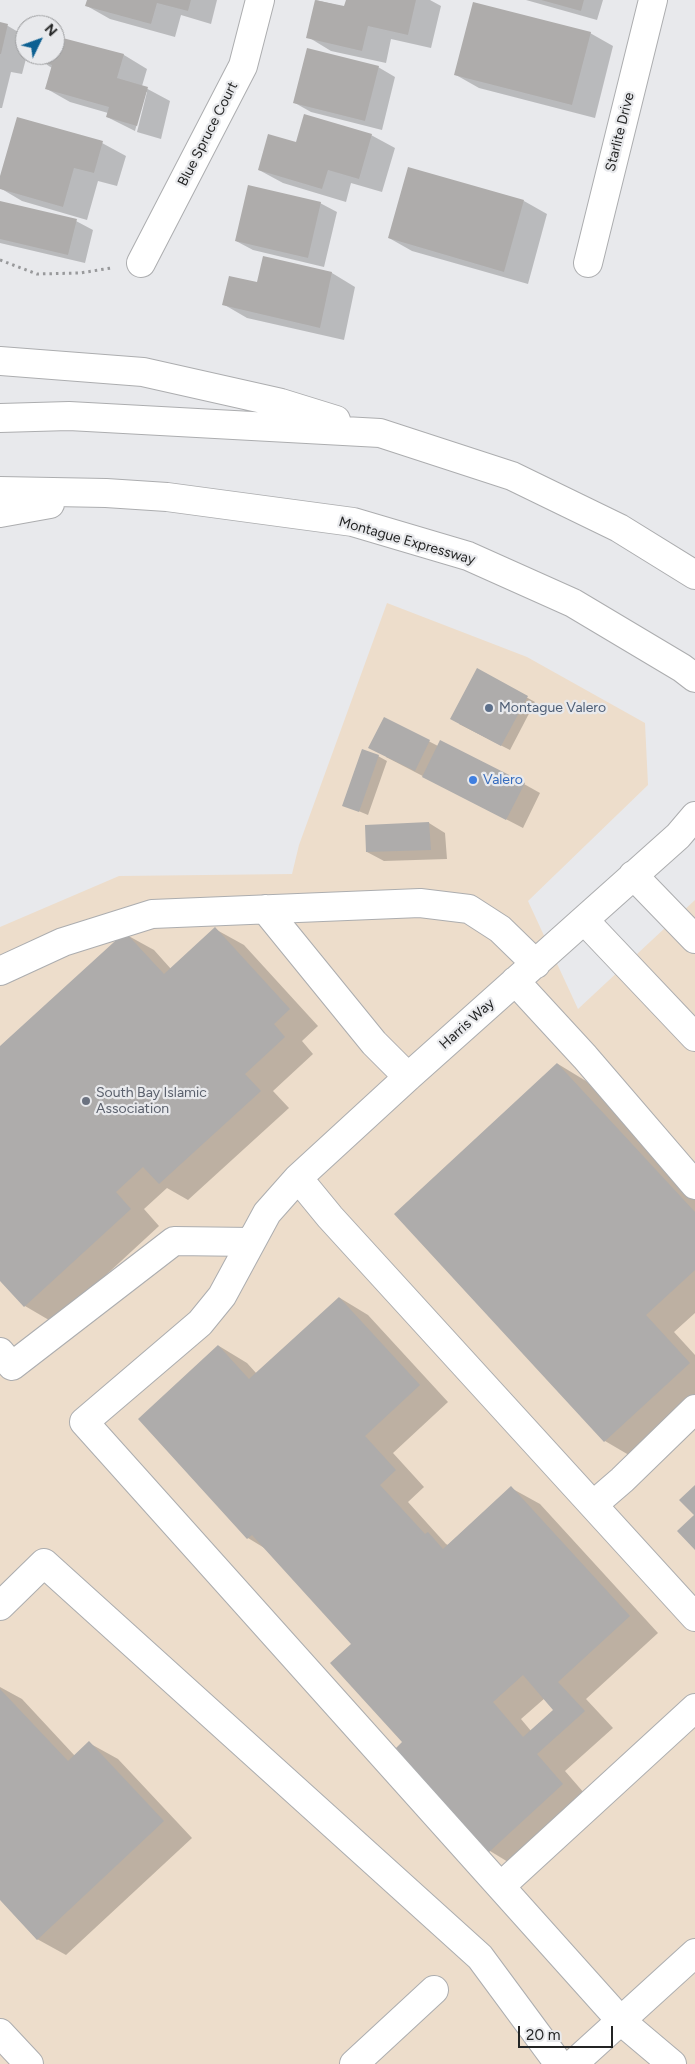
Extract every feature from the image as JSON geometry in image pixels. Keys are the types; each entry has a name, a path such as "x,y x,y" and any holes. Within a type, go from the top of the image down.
{"main road":[{"name":"Blue Spruce Court","path":"141,263 243,66 260,0"},
{"name":"Starlite Drive","path":"588,263 653,0"},
{"path":"0,361 143,372 281,404 380,433 512,476 619,528 695,575"},
{"path":"0,418 69,416 380,433"},
{"name":"Montague Expressway","path":"0,491 106,493 167,497 353,522 468,556 572,603 682,668 695,678"},
{"path":"0,513 106,493"},
{"name":"Harris Way","path":"501,1886 84,1422 200,1323 222,1296 267,1213 298,1178 678,836 695,816"},
{"path":"633,875 695,939"},
{"path":"0,971 63,942 152,914 420,903 469,909 500,929 526,973 585,1057 695,1186"},
{"path":"264,909 374,1043 408,1077"},
{"path":"584,920 695,1038"},
{"path":"298,1178 330,1217 695,1617"},
{"path":"0,1352 12,1366 174,1241 251,1242"},
{"path":"593,1505 622,1480 695,1409"},
{"path":"0,1606 44,1563 480,1956 559,2064"},
{"path":"672,2064 621,2021 501,1886 695,1708"},
{"path":"573,2064 695,1953"},
{"path":"354,2064 434,1990"},
{"path":"0,2033 29,2064"}],"path":[{"path":"0,260 37,274 80,273 141,263"}],"shaded area":[{"path":"387,603 527,657 645,723 648,785 528,901 578,1009 695,900 695,2064 0,2064 0,927 119,876 292,874 299,845"}],"building":[{"path":"87,0 191,0 188,11 157,3 151,24 85,6"},
{"path":"315,0 344,6 346,0 416,0 408,35 368,26 362,51 306,38"},
{"path":"541,0 584,0 581,11"},
{"path":"473,2 591,32 572,105 454,75"},
{"path":"0,22 8,24 1,54 0,54"},
{"path":"65,39 124,54 117,78 148,87 137,126 106,117 109,107 45,89 52,65 65,65"},
{"path":"307,48 379,66 365,121 293,103"},
{"path":"304,114 372,134 359,179 328,170 322,189 258,170 268,134 296,142"},
{"path":"17,117 103,141 94,173 74,168 63,207 0,189 0,176"},
{"path":"408,167 524,200 504,272 388,238"},
{"path":"248,185 321,202 308,258 235,241"},
{"path":"0,201 77,219 68,255 0,239"},
{"path":"263,256 332,272 320,328 222,305 229,276 257,282"},
{"name":"Montague Valero","path":"477,668 528,696 501,746 450,719"},
{"path":"384,717 430,740 415,771 368,748"},
{"name":"Valero","path":"440,740 525,783 506,820 422,777"},
{"path":"362,749 379,755 359,812 342,806"},
{"path":"429,822 431,850 366,852 365,825"},
{"path":"215,927 290,1009 274,1024 285,1037 245,1074 261,1091 159,1184 143,1167 116,1192 131,1209 24,1307 0,1281 0,1046 125,932 164,974"},
{"path":"557,1063 695,1212 695,1270 646,1315 690,1363 604,1442 394,1214"},
{"path":"339,1297 420,1385 365,1436 396,1470 380,1485 425,1534 428,1532 443,1549 511,1486 630,1616 558,1682 585,1711 537,1754 563,1784 489,1852 395,1749 402,1742 330,1663 351,1644 252,1535 247,1539 138,1419 218,1345 249,1379","holes":["523,1675 553,1710 523,1737 493,1702"]},
{"path":"695,1485 695,1550 677,1531 694,1515 679,1500"},
{"path":"0,1689 68,1761 89,1741 164,1821 37,1940 0,1900"}],"place":[{"name":"Montague Valero","path":"489,708"},
{"name":"Valero","path":"473,780"},
{"name":"South Bay Islamic Association","path":"86,1101"}]}
